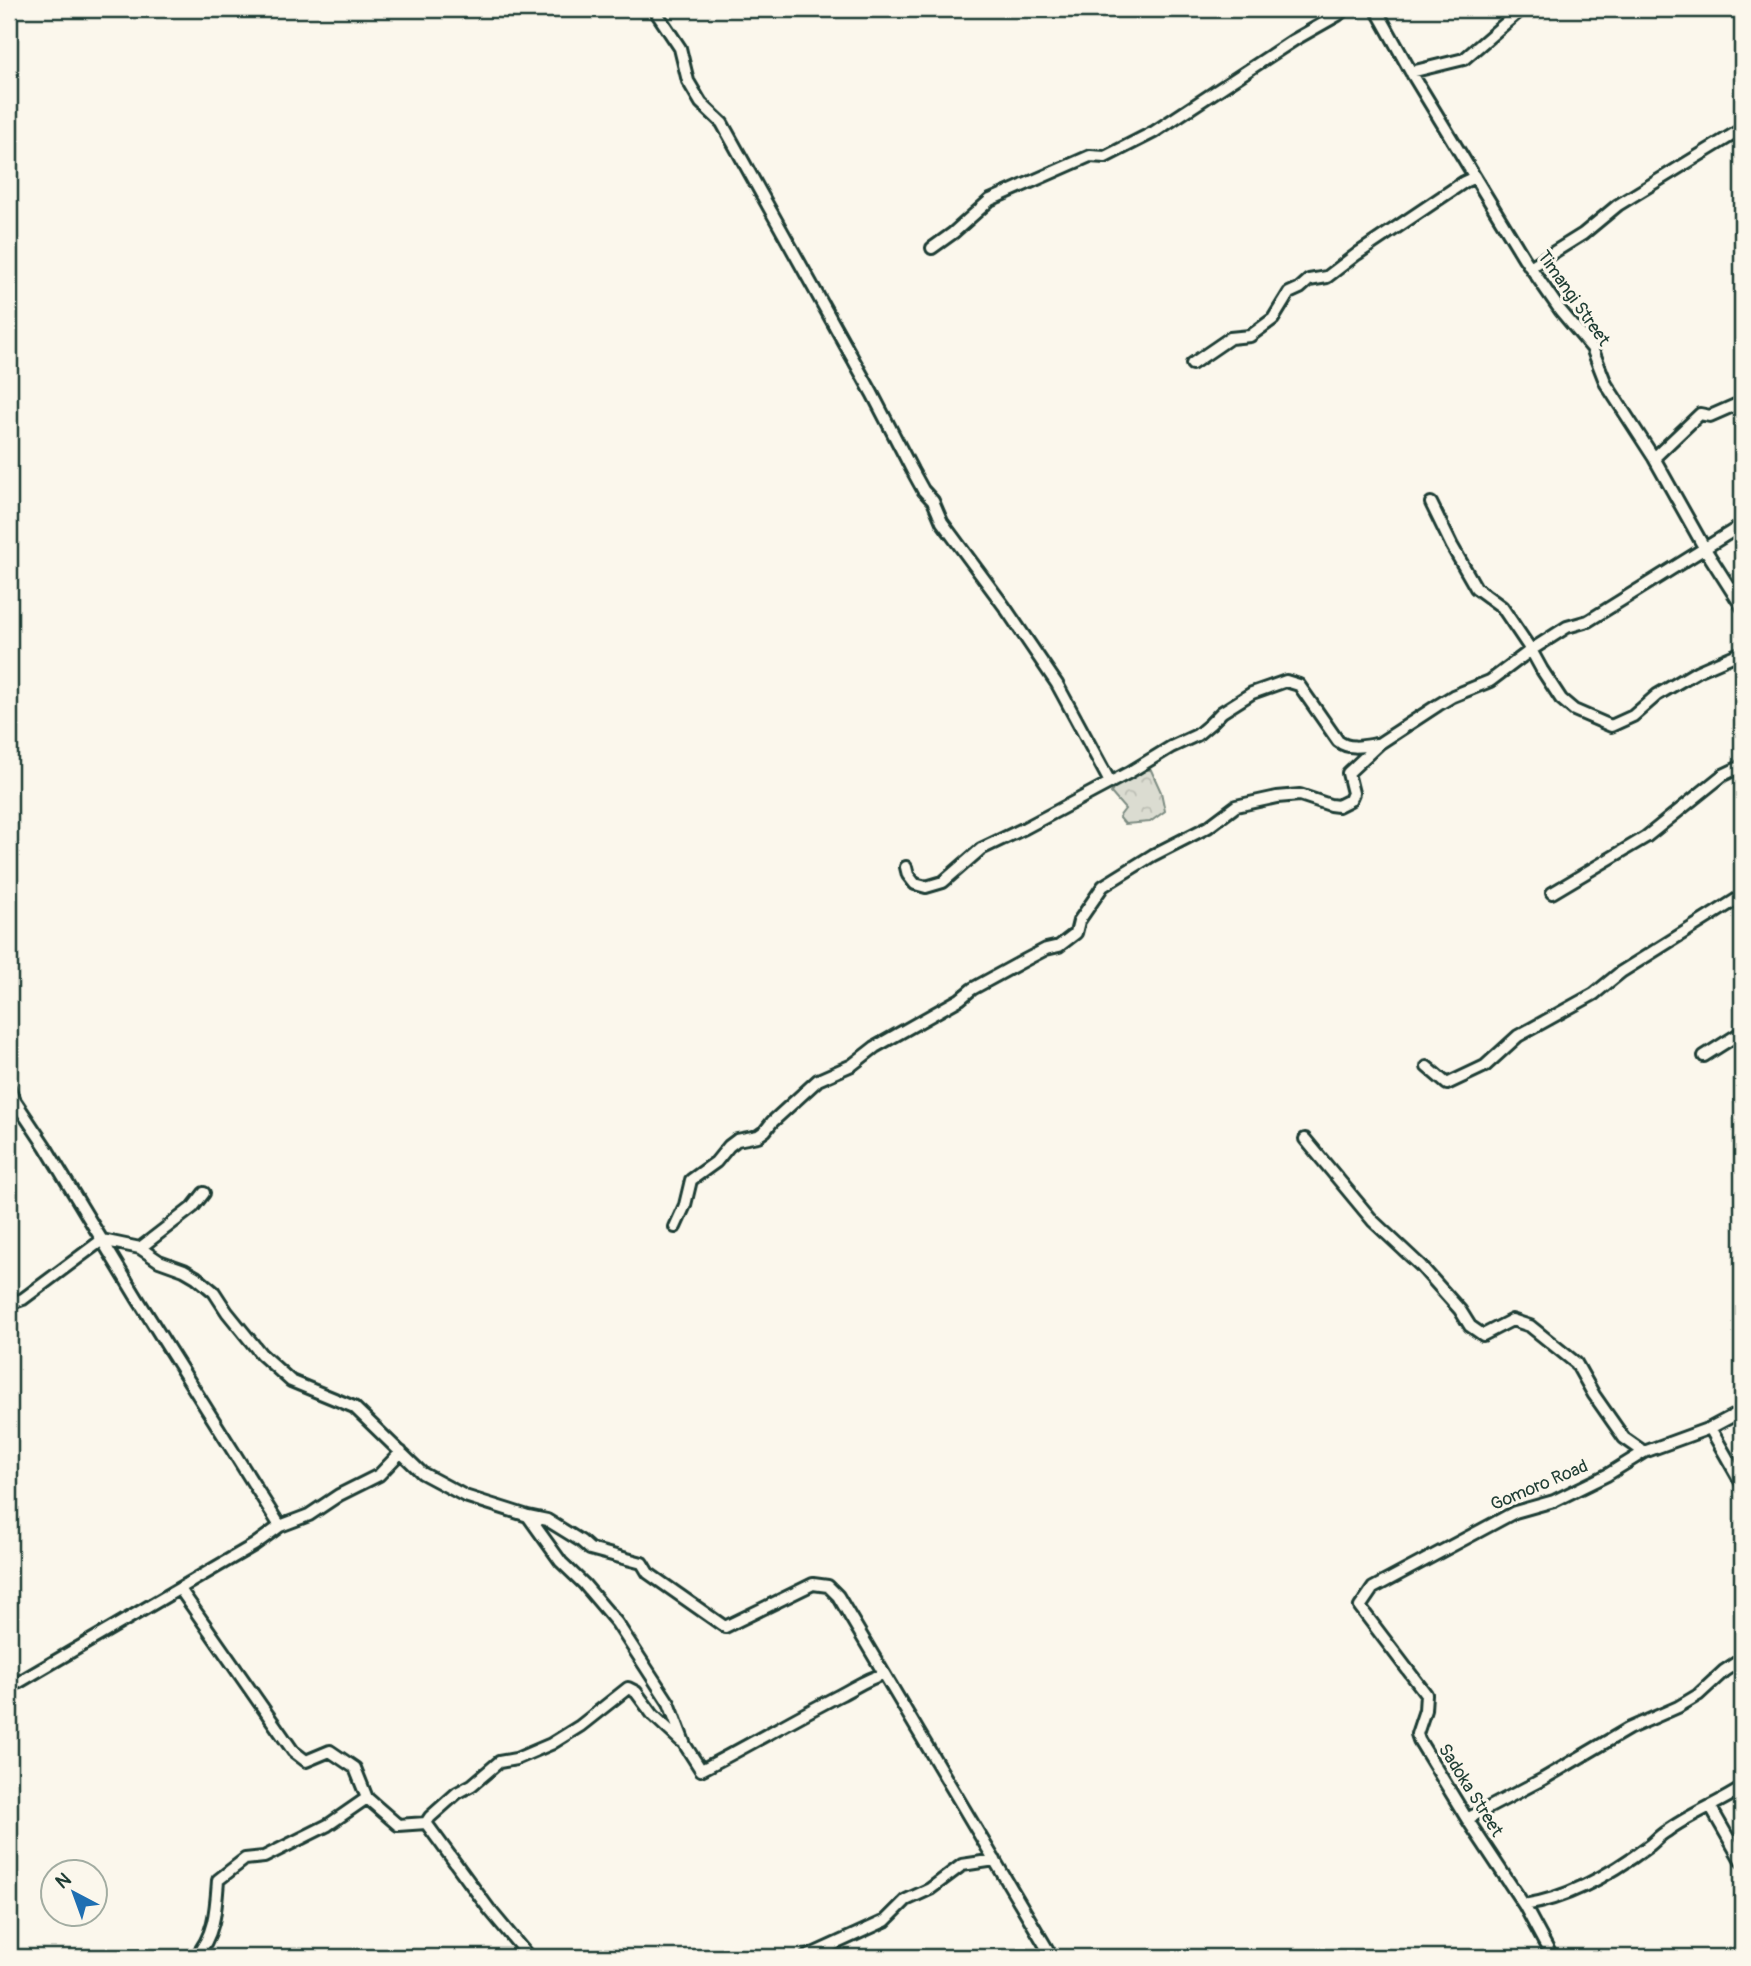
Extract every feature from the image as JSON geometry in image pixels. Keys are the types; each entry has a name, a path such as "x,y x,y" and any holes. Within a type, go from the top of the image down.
{"street":[{"path":"654,9 680,48 688,81 701,103 722,123 906,459 933,501 942,522 1057,684 1110,782"},
{"path":"932,247 953,233 990,200 1090,156 1105,157 1154,132 1345,9"},
{"name":"Timangi Street","path":"1376,9 1530,267 1560,310 1592,348 1606,384 1654,458 1704,548 1742,607"},
{"path":"1412,72 1464,59 1522,9"},
{"path":"1530,267 1583,234 1618,205 1742,129"},
{"path":"1192,364 1230,338 1251,336 1273,319 1289,293 1309,280 1328,277 1357,254 1475,177"},
{"path":"1654,458 1700,414 1710,416 1742,402"},
{"path":"1431,503 1476,587 1502,607 1561,699 1574,710 1611,726 1633,716 1657,695 1698,671 1742,652"},
{"path":"675,1227 685,1205 691,1180 716,1162 729,1146 737,1140 758,1136 765,1131 818,1080 852,1065 875,1047 960,999 972,989 1046,949 1059,946 1076,933 1079,921 1103,886 1153,855 1208,827 1236,806 1300,795 1339,806 1350,800 1353,793 1348,773 1380,743 1453,696 1490,681 1567,627 1588,621 1742,525"},
{"path":"906,867 915,884 926,887 943,882 981,849 1025,828 1197,734 1222,712 1252,693 1286,681 1299,685 1343,745 1363,747 1380,743"},
{"path":"1552,892 1646,837 1723,775 1742,766"},
{"path":"1427,1067 1447,1084 1485,1066 1518,1037 1594,994 1621,972 1742,896"},
{"path":"1704,1056 1742,1032"},
{"path":"9,1087 13,1098 280,1526"},
{"path":"1306,1139 1373,1221 1421,1266 1460,1310 1470,1326 1483,1335 1512,1320 1530,1326 1576,1363 1624,1438 1644,1452"},
{"path":"140,1248 193,1207 204,1193"},
{"path":"9,1304 23,1298 102,1240 140,1248 159,1261 196,1277 214,1292 261,1354 291,1381 354,1407 422,1473 465,1496 547,1520 582,1541 590,1549 642,1563 648,1573 725,1627 813,1584 828,1586 838,1596 1052,1957"},
{"name":"Gomoro Road","path":"1360,1607 1373,1588 1515,1512 1554,1501 1607,1475 1644,1452 1710,1428 1742,1412"},
{"path":"1710,1428 1742,1483"},
{"path":"9,1688 254,1545 280,1526 309,1516 339,1495 379,1475 401,1452"},
{"path":"528,1516 561,1562 617,1623 669,1703 685,1745 701,1770 808,1711 884,1674"},
{"path":"180,1589 293,1751 306,1761 330,1751 355,1768 367,1798 398,1825 426,1823"},
{"name":"Sadoka Street","path":"1360,1607 1426,1694 1425,1710 1417,1734 1419,1740 1524,1905 1552,1957"},
{"path":"1467,1819 1543,1779 1628,1729 1678,1707 1698,1695 1724,1671 1742,1659"},
{"path":"426,1823 457,1793 472,1785 499,1762 516,1759 551,1744 580,1726 628,1688 636,1692 653,1715 685,1745"},
{"path":"1524,1905 1563,1896 1587,1884 1650,1844 1668,1829 1742,1788"},
{"path":"195,1957 210,1936 216,1909 218,1880 245,1858 264,1857 328,1825 367,1798"},
{"path":"1710,1807 1742,1862"},
{"path":"426,1823 489,1909 529,1957"},
{"path":"806,1957 884,1922 906,1900 930,1889 962,1865 995,1860"}],"green space":[{"path":"1142,769 1151,770 1161,792 1165,811 1150,822 1125,824 1119,817 1125,809 1111,793 1117,782"}]}
